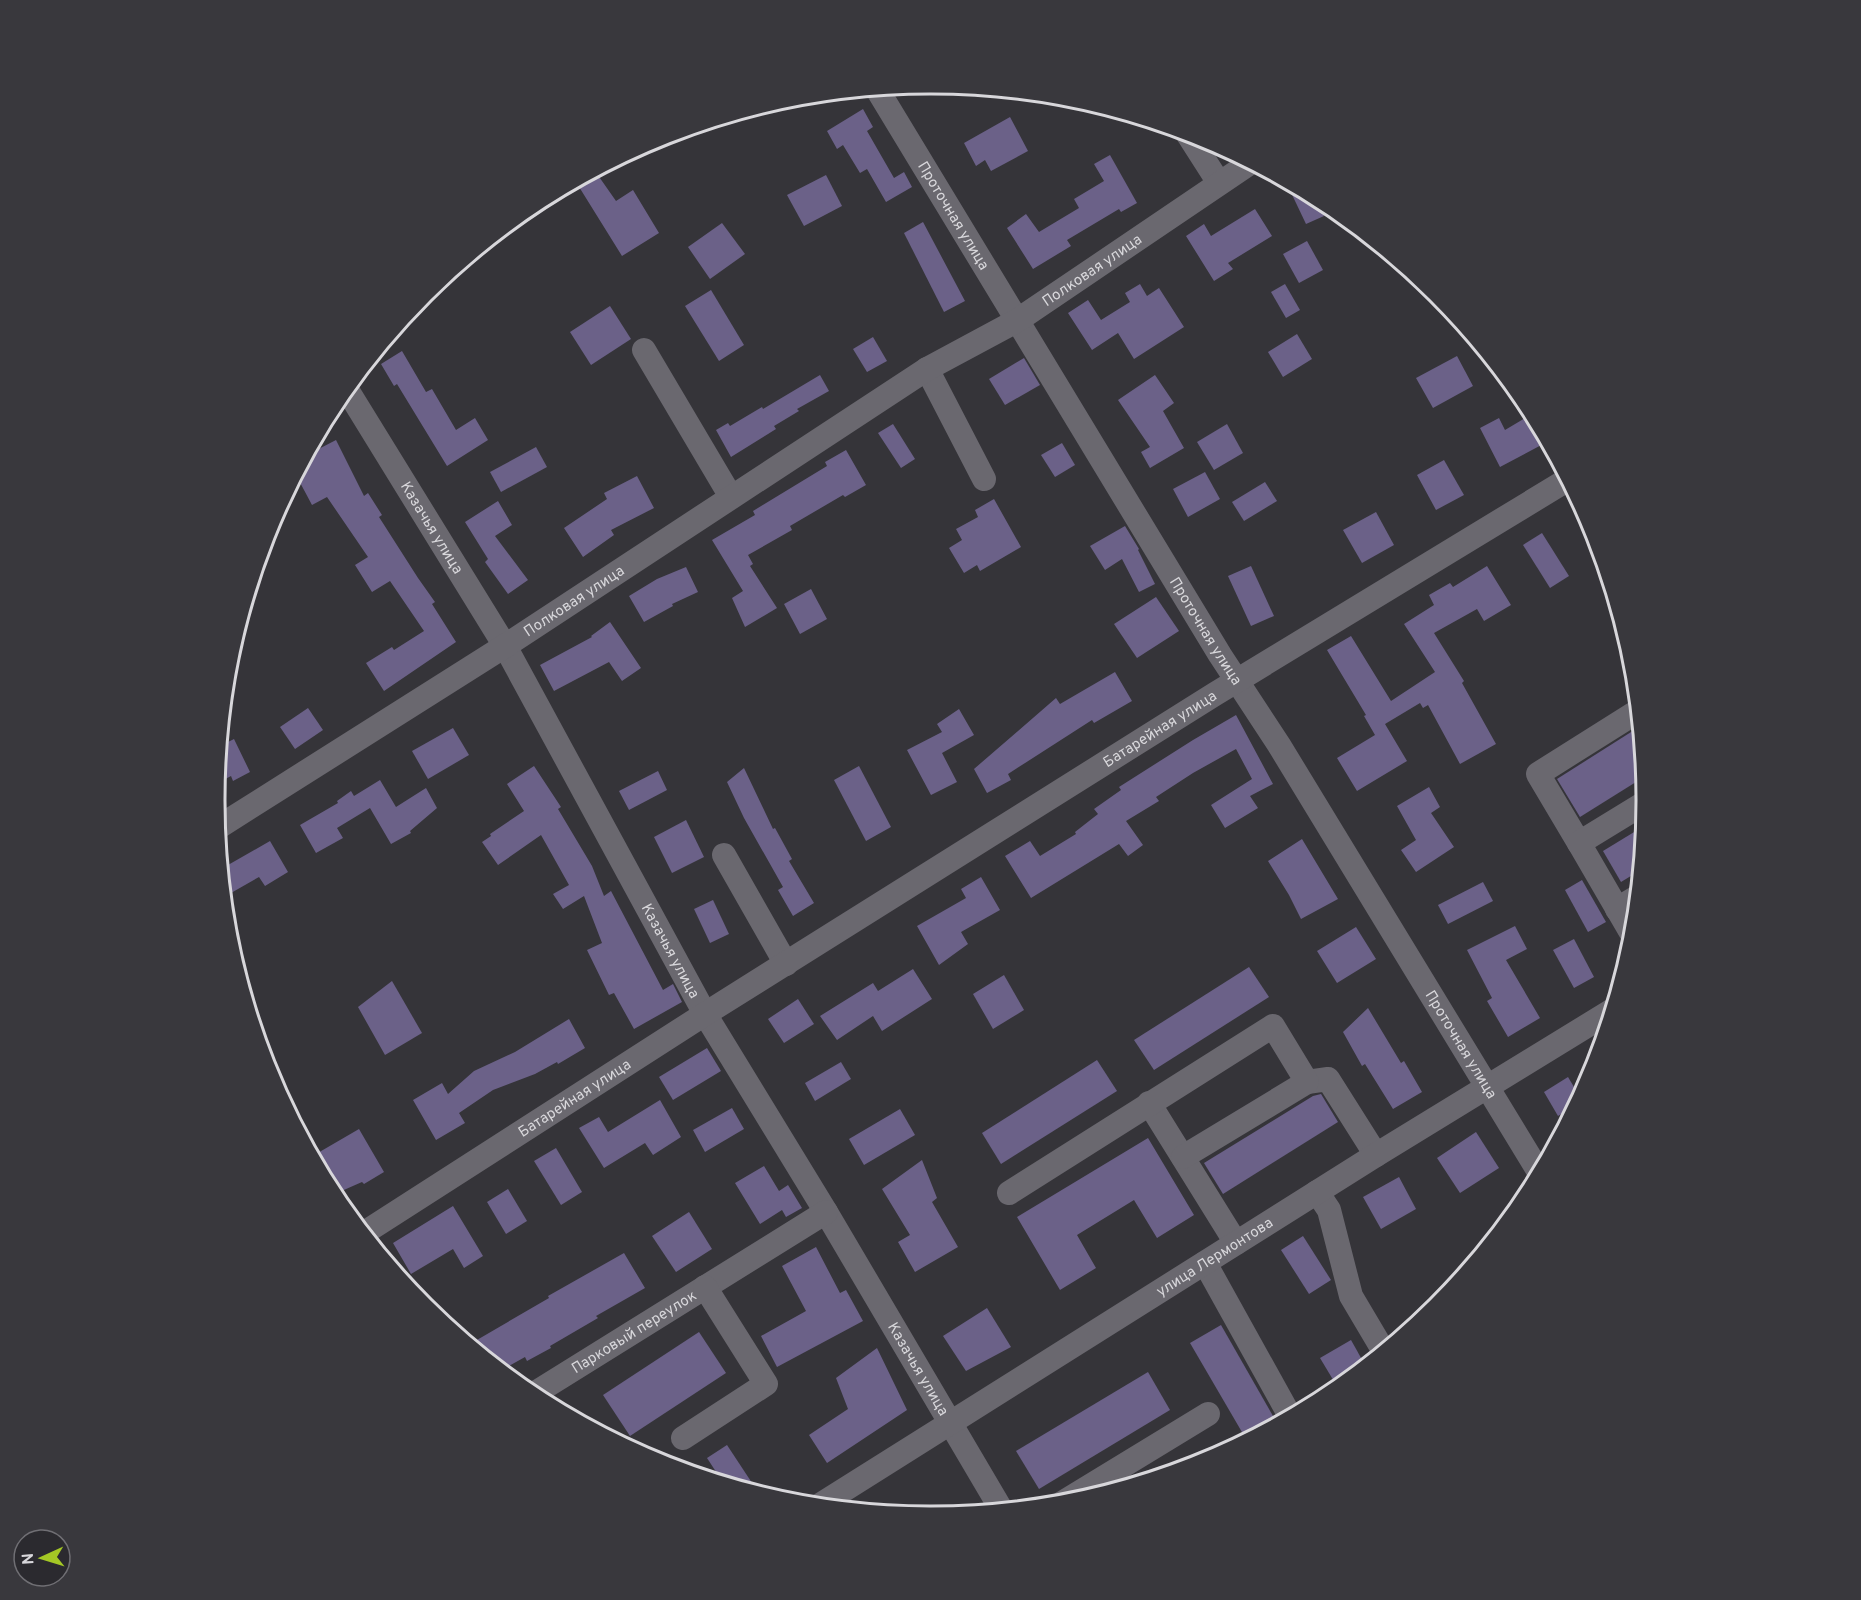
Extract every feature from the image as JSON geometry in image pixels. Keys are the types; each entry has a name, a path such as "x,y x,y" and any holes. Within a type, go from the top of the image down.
{"street":[{"name":"Проточная улица","path":"881,96 1236,681 1279,744 1534,1165"},
{"path":"1196,146 1219,183"},
{"name":"Полковая улица","path":"226,822 505,646 927,369 1018,321 1243,167"},
{"path":"644,350 731,497"},
{"path":"927,369 984,479"},
{"name":"Казачья улица","path":"352,397 505,646 705,1014 826,1212 997,1502"},
{"name":"Батарейная улица","path":"371,1229 705,1014 1236,681 1561,484"},
{"path":"1627,903 1579,843 1538,774 1631,716"},
{"path":"1579,843 1636,808"},
{"path":"724,855 786,964"},
{"name":"улица Лермонтова","path":"831,1498 1376,1155 1602,1017"},
{"path":"1009,1193 1273,1026 1307,1082"},
{"path":"1183,1157 1307,1082 1328,1079 1376,1155"},
{"path":"1149,1103 1236,1243"},
{"path":"1317,1192 1329,1210 1352,1296 1379,1344"},
{"name":"Парковый переулок","path":"542,1389 826,1212"},
{"path":"1204,1263 1286,1409"},
{"name":"Парковый переулок","path":"683,1438 766,1384 705,1287"},
{"path":"1108,1482 1208,1414"}],"building":[{"path":"863,109 873,127 867,131 894,178 904,172 912,187 886,202 867,169 860,173 843,145 837,149 827,131"},
{"path":"1010,117 1028,151 991,171 985,160 976,166 964,143"},
{"path":"1110,155 1137,203 1121,212 1119,209 1067,240 1071,246 1033,269 1007,228 1026,214 1039,232 1079,208 1074,199 1104,181 1094,164"},
{"path":"826,175 842,206 804,226 787,195"},
{"path":"599,177 616,201 633,190 659,233 622,256 580,188"},
{"path":"1292,195 1323,214 1324,216 1306,224"},
{"path":"1255,209 1272,236 1228,263 1233,269 1214,281 1186,236 1204,224 1211,236"},
{"path":"923,222 965,301 944,312 904,233"},
{"path":"722,223 745,254 710,279 688,247"},
{"path":"1307,241 1323,270 1299,283 1283,254"},
{"path":"1140,284 1147,296 1159,288 1184,327 1134,359 1118,333 1092,350 1068,313 1088,300 1101,320 1130,302 1125,293"},
{"path":"1285,284 1300,310 1286,318 1271,292"},
{"path":"711,290 744,345 719,361 685,306"},
{"path":"610,306 631,339 591,365 570,332"},
{"path":"1297,334 1312,359 1283,377 1268,352"},
{"path":"873,337 887,361 867,372 853,349"},
{"path":"402,351 426,392 432,389 456,430 475,418 488,440 447,466 397,384 394,386 381,364"},
{"path":"1457,356 1473,386 1433,408 1416,378"},
{"path":"1024,358 1040,385 1005,405 989,379"},
{"path":"820,375 829,391 797,409 799,411 774,426 776,429 731,457 716,430 728,423 730,426 762,407 763,409"},
{"path":"1155,375 1174,403 1163,411 1184,448 1150,468 1141,452 1150,447 1118,400"},
{"path":"1499,418 1505,430 1524,419 1540,446 1500,467 1480,428"},
{"path":"893,424 915,459 901,468 878,433"},
{"path":"1227,424 1243,453 1214,470 1197,442"},
{"path":"336,440 364,496 368,493 382,515 379,517 435,602 432,604 456,642 384,691 366,663 392,647 394,650 424,631 390,581 372,592 355,565 368,557 327,497 312,505 300,483 319,449"},
{"path":"1062,443 1075,465 1055,477 1041,455"},
{"path":"536,447 547,467 501,492 490,472"},
{"path":"846,450 866,485 845,497 843,495 790,526 792,530 748,555 753,564 750,566 777,608 745,627 732,598 743,591 712,540 755,515 753,511 827,466 825,462"},
{"path":"1444,460 1464,495 1436,510 1417,475"},
{"path":"1205,472 1220,499 1188,517 1173,489"},
{"path":"637,476 654,508 611,530 614,535 583,557 564,528 607,499 604,493"},
{"path":"1265,482 1277,501 1244,521 1232,502"},
{"path":"994,499 1021,547 980,571 977,565 964,573 949,548 962,540 956,529 978,517 975,510"},
{"path":"498,501 512,525 495,536 528,580 508,594 485,562 488,559 465,522"},
{"path":"1376,512 1394,545 1362,563 1343,530"},
{"path":"1125,526 1139,549 1155,584 1139,592 1122,559 1105,570 1090,546"},
{"path":"1542,533 1569,576 1550,588 1523,545"},
{"path":"1251,566 1274,616 1251,626 1228,576"},
{"path":"1487,566 1511,605 1484,621 1477,609 1434,633 1464,681 1462,683 1496,744 1460,764 1428,705 1423,708 1420,703 1385,724 1407,761 1357,791 1337,758 1375,735 1364,716 1366,715 1327,650 1351,636 1391,701 1435,672 1404,624 1434,605 1429,595 1450,583 1453,587"},
{"path":"686,567 698,592 672,604 673,606 644,622 629,596 657,579"},
{"path":"811,589 827,619 800,634 784,604"},
{"path":"1156,597 1179,631 1137,658 1114,624"},
{"path":"610,622 641,668 622,681 609,662 554,691 540,665 592,637"},
{"path":"1115,672 1132,701 1094,723 1092,720 1008,774 1011,780 987,793 974,769 1056,698 1060,704"},
{"path":"308,708 323,730 295,749 280,727"},
{"path":"959,709 974,735 942,753 957,782 931,795 907,750 942,732 937,724"},
{"path":"1236,715 1273,784 1250,796 1258,808 1225,828 1211,805 1252,779 1236,749 1156,797 1159,801 1126,821 1143,845 1128,856 1119,844 1031,898 1005,856 1030,841 1040,856 1076,834 1075,832 1098,814 1094,809 1121,790 1119,787"},
{"path":"453,728 469,755 428,779 412,751"},
{"path":"1632,731 1635,782 1580,817 1557,779"},
{"path":"234,739 250,772 233,781 231,776 226,779 228,742"},
{"path":"534,766 561,807 558,809 592,866 604,896 611,891 663,990 673,984 682,1002 634,1029 614,993 609,995 587,950 602,943 584,896 563,909 553,894 569,885 541,835 498,865 482,842 524,811 507,784"},
{"path":"859,766 891,827 866,841 834,780"},
{"path":"744,768 773,829 775,828 792,859 789,861 814,903 793,916 778,890 783,887 744,818 727,782"},
{"path":"658,771 667,790 629,810 619,791"},
{"path":"380,780 396,807 426,788 437,808 410,831 411,833 391,844 370,808 337,828 343,838 316,853 300,825 338,803 337,801 351,791 354,796"},
{"path":"1429,787 1440,807 1431,813 1454,847 1416,872 1401,850 1416,840 1397,806"},
{"path":"686,820 704,857 672,873 654,837"},
{"path":"1635,832 1631,876 1621,882 1603,851"},
{"path":"1302,839 1338,899 1301,919 1268,861"},
{"path":"270,841 288,872 265,886 259,877 231,893 229,865"},
{"path":"981,877 1000,910 961,932 968,944 939,965 917,926 966,898 961,889"},
{"path":"1582,880 1606,922 1588,932 1565,890"},
{"path":"1483,882 1493,901 1448,924 1438,905"},
{"path":"713,900 729,934 710,943 694,909"},
{"path":"1515,926 1527,949 1506,960 1540,1018 1508,1037 1487,1001 1492,998 1467,950"},
{"path":"1356,927 1376,959 1337,983 1317,951"},
{"path":"1574,939 1594,977 1574,988 1553,950"},
{"path":"1249,967 1269,997 1154,1070 1134,1040"},
{"path":"913,969 932,999 882,1031 873,1016 837,1040 820,1016 873,983 878,991"},
{"path":"1004,975 1024,1010 993,1029 973,994"},
{"path":"392,981 422,1033 385,1055 358,1007"},
{"path":"798,999 814,1024 784,1043 768,1019"},
{"path":"1368,1008 1401,1063 1404,1061 1422,1092 1393,1109 1365,1064 1362,1066 1343,1032"},
{"path":"569,1019 585,1048 558,1064 557,1062 535,1074 493,1090 459,1113 465,1123 436,1140 413,1100 442,1083 448,1094 474,1071 515,1052"},
{"path":"707,1048 721,1071 673,1100 659,1077"},
{"path":"1097,1060 1117,1091 1001,1164 982,1133"},
{"path":"841,1062 851,1079 815,1101 805,1083"},
{"path":"1568,1077 1574,1087 1562,1114 1558,1116 1544,1092"},
{"path":"1321,1094 1338,1122 1223,1194 1204,1163 1313,1096"},
{"path":"660,1100 681,1137 653,1155 645,1143 604,1168 579,1128 599,1117 608,1132"},
{"path":"732,1108 744,1129 705,1152 693,1130"},
{"path":"900,1109 915,1135 864,1165 849,1139"},
{"path":"359,1129 384,1172 364,1184 362,1182 343,1190 319,1152"},
{"path":"1476,1132 1499,1168 1460,1193 1437,1158"},
{"path":"1148,1138 1194,1215 1157,1238 1134,1200 1077,1235 1096,1268 1060,1290 1017,1217"},
{"path":"556,1148 582,1192 561,1205 534,1161"},
{"path":"922,1160 937,1198 932,1202 958,1247 915,1272 898,1242 910,1235 882,1189"},
{"path":"764,1166 779,1191 788,1185 802,1208 786,1217 782,1210 760,1224 735,1183"},
{"path":"1399,1177 1416,1209 1381,1229 1363,1197"},
{"path":"508,1189 527,1221 506,1234 487,1202"},
{"path":"453,1206 483,1256 464,1268 453,1249 411,1274 393,1243"},
{"path":"689,1212 712,1249 676,1272 652,1236"},
{"path":"1303,1236 1331,1280 1309,1294 1281,1250"},
{"path":"816,1247 840,1293 846,1290 863,1321 777,1367 761,1336 806,1311 782,1266"},
{"path":"624,1253 645,1288 596,1316 598,1318 527,1361 525,1357 509,1366 477,1340 549,1298 548,1296"},
{"path":"987,1308 1011,1347 966,1371 943,1336"},
{"path":"1221,1325 1273,1416 1243,1433 1190,1343"},
{"path":"699,1332 726,1373 630,1436 603,1395"},
{"path":"1351,1340 1362,1359 1333,1379 1320,1358"},
{"path":"877,1348 907,1410 827,1463 809,1435 848,1409 836,1378"},
{"path":"1148,1372 1170,1410 1039,1489 1016,1451"},
{"path":"727,1445 751,1482 716,1471 707,1458"}]}
